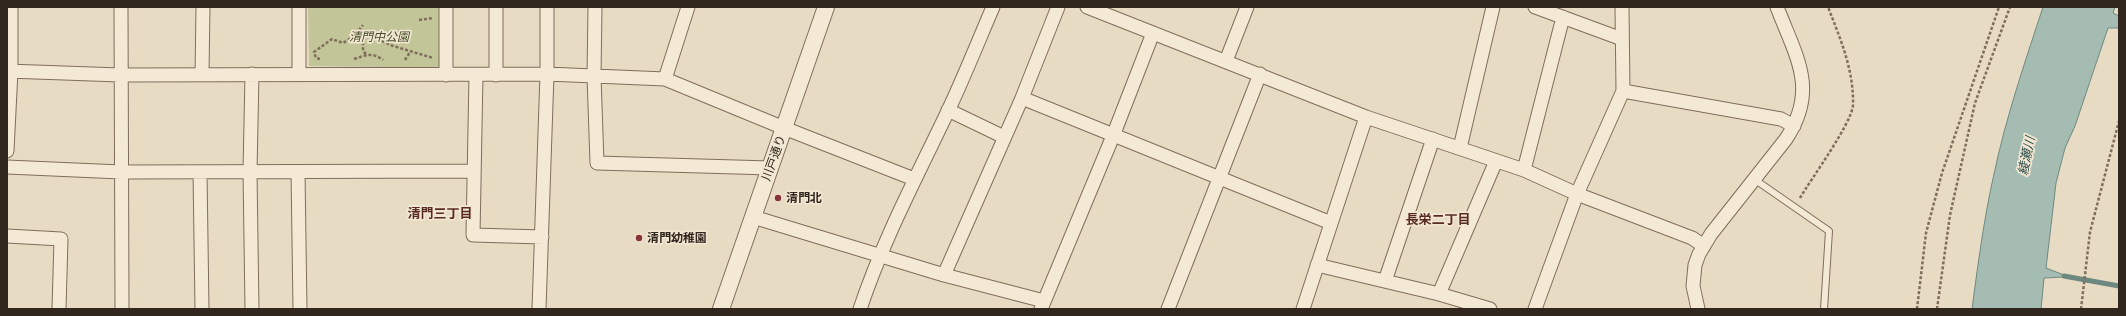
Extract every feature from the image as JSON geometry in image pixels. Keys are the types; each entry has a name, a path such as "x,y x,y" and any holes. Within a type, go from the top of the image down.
{"street":[{"path":"7,151 11,7"},
{"path":"120,7 122,309"},
{"path":"202,75 203,7"},
{"path":"299,74 300,7"},
{"path":"446,7 446,69"},
{"path":"496,7 496,75"},
{"path":"539,309 548,7"},
{"path":"595,7 594,76 597,163 770,168"},
{"path":"664,79 688,7"},
{"name":"川戸通り","path":"721,309 826,7"},
{"path":"860,309 881,255 914,179 948,110 993,7"},
{"path":"944,275 1022,98 1058,7"},
{"path":"1087,7 1366,117 1524,170 1577,194 1692,238 1704,246"},
{"path":"1226,61 1246,7"},
{"path":"1460,148 1492,7"},
{"path":"1535,7 1622,39"},
{"path":"1535,309 1577,194 1623,91 1622,7"},
{"path":"1698,309 1693,286 1695,266 1704,246 1794,126 1803,103 1801,70 1777,7"},
{"path":"1524,170 1563,17"},
{"path":"753,217 1042,305 1113,136 1153,33"},
{"path":"9,71 120,75 202,75 299,74 446,69 476,75 547,74 664,79 914,179"},
{"path":"252,74 250,172 252,309"},
{"path":"1168,309 1260,74"},
{"path":"476,75 473,235 542,237"},
{"path":"1623,91 1781,119 1794,126"},
{"path":"1022,98 1331,223"},
{"path":"948,110 1004,137"},
{"path":"1303,309 1366,117"},
{"path":"1384,281 1433,139"},
{"path":"1439,294 1496,161"},
{"path":"7,167 121,172 474,171"},
{"path":"200,172 202,309"},
{"path":"298,172 300,309"},
{"path":"7,236 61,239 59,309"},
{"path":"1317,265 1439,294 1490,309"}],"lane":[{"path":"1754,179 1829,231 1824,309"}],"path":[{"path":"1794,207 1843,130 1853,106 1848,60 1828,7"},
{"path":"1917,309 1928,225 1942,173 1999,7"},
{"path":"1938,309 1950,215 1974,111 2010,7"},
{"path":"419,20 438,18"},
{"path":"322,59 316,58 314,52 332,39 343,43 353,38 363,25"},
{"path":"366,31 363,46 363,51 366,54"},
{"path":"373,36 390,46 410,52 446,69"},
{"path":"399,61 406,59 410,52"},
{"path":"350,61 366,54 375,54 387,62"},
{"path":"2080,309 2090,232 2119,121"}],"green space":[{"name":"清門中公園","path":"308,7 441,7 441,68 309,66"}],"water":[{"name":"綾瀬川","path":"2043,7 2115,7 2113,13 2119,16 2119,28 2108,28 2075,126 2065,148 2056,183 2046,268 2064,275 2063,277 2044,278 2041,309 1972,309 1990,191 2016,90"}],"waterway":[{"path":"2064,276 2119,286"}],"place":[{"name":"清門北","path":"778,198"},
{"name":"清門幼稚園","path":"639,238"}],"district":[{"name":"清門三丁目","path":"440,214"},
{"name":"長栄二丁目","path":"1438,220"}]}
